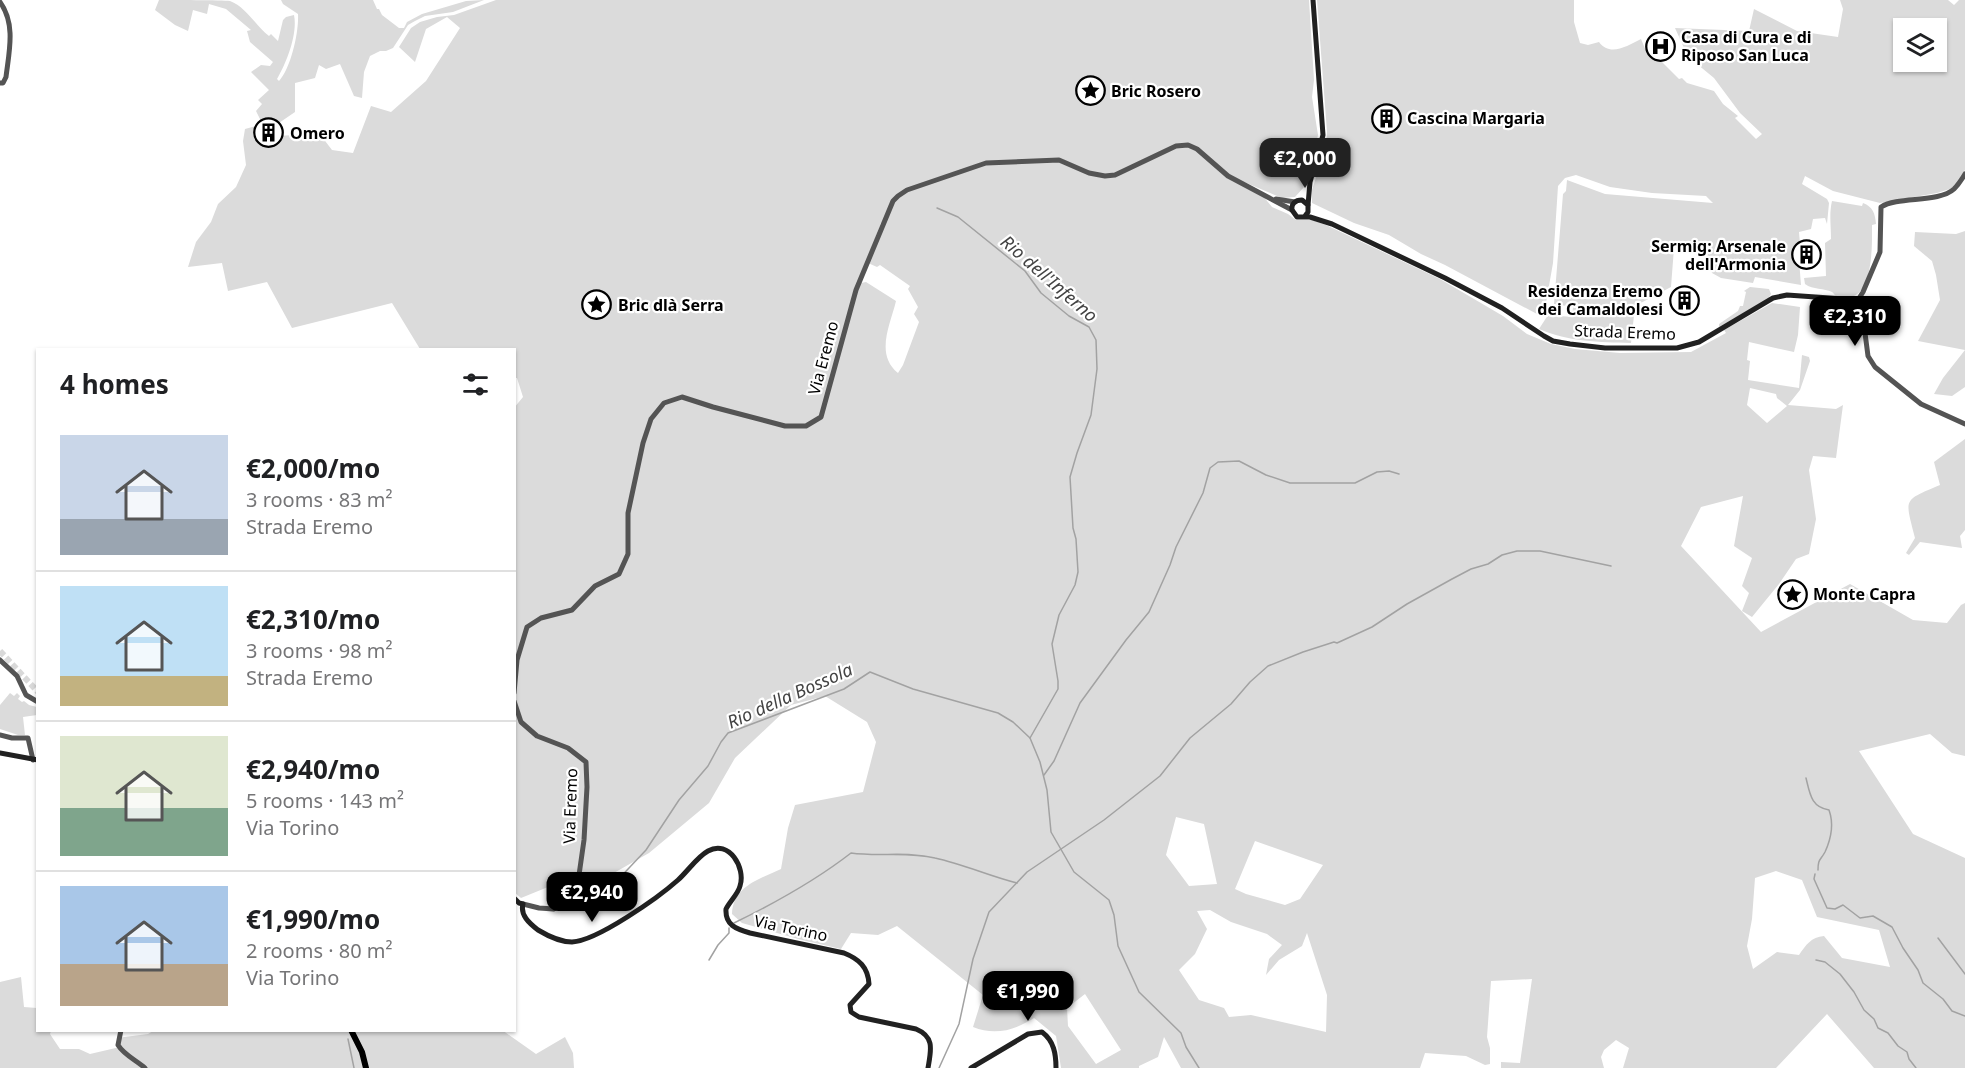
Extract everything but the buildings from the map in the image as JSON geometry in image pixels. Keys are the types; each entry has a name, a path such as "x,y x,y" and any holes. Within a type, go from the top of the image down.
{"main road":[{"path":"1310,182 1292,205 1292,210 1297,216 1305,216 1308,212 1310,182 1323,131 1313,0"},
{"path":"1296,201 1302,200 1308,206"},
{"name":"Strada Eremo","path":"1308,206 1332,224"},
{"name":"Strada Eremo","path":"1305,216 1332,224 1445,278 1502,308 1553,341 1570,344 1605,348 1677,348 1699,342 1773,298 1787,295 1844,299 1856,303"},
{"path":"0,753 35,760"},
{"name":"Via Torino","path":"520,904 525,917 537,929 558,940 573,942 588,938 613,925 665,891 708,851 720,848 728,851 739,864 741,879 738,891 726,909 728,923 734,928 750,933 844,953 857,959 865,969 869,984 850,1005 851,1012 860,1017 923,1032 930,1044 928,1068"},
{"path":"352,1032 362,1052 366,1068"},
{"path":"971,1068 1028,1034 1042,1032 1052,1042 1056,1068"}],"street":[{"path":"0,2 7,12 11,34 6,78 3,83 0,83"},
{"name":"Via Eremo","path":"516,671 527,627 542,618 572,609 595,585 619,574 628,554 628,513 643,443 651,419 664,403 682,397 785,426 806,426 821,417 861,278 893,201 907,190 986,163 1059,160 1089,173 1115,175 1181,145 1188,145 1197,149 1228,176 1292,210"},
{"path":"1965,174 1954,190 1947,193 1922,199 1889,202 1881,207 1880,252 1856,303 1862,310 1868,356 1881,372 1921,404 1965,424"},
{"name":"Via Eremo","path":"1268,196 1282,201 1296,201"},
{"path":"0,660 17,676 29,699 36,701"},
{"name":"Via Eremo","path":"516,707 521,723 537,736 568,748 586,762 587,787 584,840 578,882 571,898 554,909 520,904"},
{"path":"0,735 28,738 35,760"},
{"path":"121,1032 118,1045 123,1052 145,1068"}],"shaded area":[{"path":"159,0 230,1 246,12 264,32 269,36 271,34 278,41 283,20 294,15 293,40 277,79 279,81 291,59 298,22 298,14 283,4 281,0 373,0 382,15 399,28 404,28 407,22 422,14 466,1 484,0 453,12 425,16 408,25 393,48 370,56 364,72 362,98 354,96 340,64 326,69 319,65 315,78 295,83 295,112 276,125 262,123 256,111 262,104 258,100 269,90 251,72 261,65 270,66 273,62 250,42 247,31 251,30 226,9 209,4 207,14 193,10 188,31 175,25 155,10"},
{"path":"496,0 1309,0 1314,80 1312,97 1318,135 1304,187 1295,197 1282,198 1244,182 1263,196 1272,207 1296,220 1312,220 1326,225 1440,279 1503,316 1527,334 1551,344 1575,349 1620,353 1691,352 1726,333 1724,330 1772,303 1800,307 1794,352 1749,342 1747,360 1750,361 1748,380 1799,388 1802,355 1809,357 1810,361 1800,390 1788,405 1836,409 1843,405 1836,458 1813,456 1809,470 1816,519 1809,554 1796,559 1752,617 1742,611 1749,593 1742,586 1752,558 1734,546 1743,496 1701,507 1681,546 1761,632 1850,584 1913,620 1947,623 1965,603 1965,756 1952,753 1930,734 1859,751 1913,834 1965,858 1965,1068 1874,1068 1827,1014 1776,1068 1623,1068 1629,1048 1616,1040 1604,1050 1601,1057 1604,1068 1501,1068 1501,1062 1520,1063 1532,979 1491,981 1487,1037 1490,1064 1485,1065 1466,1056 1425,1053 1420,1068 1181,1068 1164,1037 1158,1057 1139,1068 1061,1068 1056,1036 1034,1018 1020,1026 1005,1030 989,1031 973,1027 983,995 897,926 878,935 851,933 841,949 742,923 732,914 734,904 742,890 781,869 788,828 795,805 863,792 876,742 867,722 825,696 791,705 735,758 709,803 649,853 558,903 548,887 521,898 516,894 516,406 523,397 516,378 516,348 419,348 392,303 292,328 267,282 228,291 222,263 188,267 196,242 211,222 218,204 236,187 246,165 243,141 245,129 256,126 266,137 319,133 332,150 353,153 371,106 391,112 426,81 460,28 447,17 426,29 415,62 399,47 411,28 420,22 454,15","holes":["881,223 884,225 868,263 877,267 880,265 910,286 908,289 918,307 914,314 919,322 898,373 887,357 886,348 886,339 896,301 866,282 861,283 866,262","1750,388 1776,394 1777,398 1787,406 1767,423 1747,405","1176,817 1204,824 1217,884 1189,886 1166,855","1255,841 1323,865 1300,899 1285,905 1235,889","1776,871 1802,880 1817,917 1879,930 1890,967 1842,958 1824,936 1812,940 1799,955 1777,952 1753,969 1747,946 1752,919 1755,878","1210,910 1231,922 1267,934 1282,945 1269,959 1266,975 1279,960 1302,946 1307,933 1327,995 1326,1032 1251,1015 1229,1017 1224,1008 1199,1000 1179,970 1195,954 1207,929 1197,911","1085,994 1121,1050 1096,1064 1068,1026 1067,1008"]},
{"path":"1317,0 1574,0 1574,22 1580,43 1588,45 1599,42 1608,49 1619,49 1641,39 1646,51 1660,60 1679,79 1682,78 1687,83 1714,91 1723,104 1738,116 1735,118 1756,139 1762,134 1740,113 1714,78 1697,64 1684,48 1675,28 1749,31 1754,9 1797,31 1838,37 1843,9 1840,0 1948,0 1954,5 1959,0 1965,0 1965,170 1953,188 1880,203 1833,191 1805,176 1802,184 1827,199 1829,203 1827,224 1825,218 1813,219 1811,229 1799,232 1801,285 1755,277 1753,283 1721,278 1712,273 1707,250 1674,248 1671,287 1635,306 1631,343 1573,339 1539,329 1548,315 1572,317 1573,307 1554,304 1563,194 1566,191 1567,180 1605,194 1713,203 1706,196 1652,193 1610,187 1576,175 1565,178 1558,186 1553,263 1546,303 1537,314 1389,235 1354,223 1312,203 1312,190 1321,162 1326,157 1327,132"},
{"path":"1832,201 1862,206 1863,203 1873,211 1875,217 1876,224 1872,225 1871,257 1866,281 1854,296 1836,296 1833,292 1805,284 1804,278 1826,276 1825,243 1831,239"},
{"path":"1965,231 1965,350 1918,341 1940,300 1932,261 1914,246 1915,232 1956,234"},
{"path":"1750,287 1769,289 1771,294 1768,299 1719,327 1719,324 1743,306 1746,292 1744,291"},
{"path":"1965,350 1965,387 1952,396 1934,394 1943,378"},
{"path":"1965,439 1965,530 1960,536 1962,548 1920,542 1909,555 1906,553 1915,538 1908,508 1910,503 1919,494 1940,485 1934,462"},
{"path":"10,693 14,696 17,693 20,696 18,699 22,702 36,707 36,715 23,717 25,735 0,729 0,705"},
{"path":"21,977 24,1007 36,1008 36,1032 51,1032 60,1049 79,1049 90,1054 120,1047 117,1038 151,1032 505,1032 536,1054 565,1037 573,1053 574,1068 0,1068 0,982"}],"waterway":[{"name":"Rio dell'Inferno","path":"937,208 958,217 1025,271 1041,293 1069,316 1089,327 1096,340 1097,369 1091,415 1070,477 1078,572 1075,585 1059,615 1052,644 1058,689 1030,738"},
{"path":"1044,775 1054,761 1080,703 1149,612 1176,547 1203,493 1210,468 1218,462 1239,461 1266,475 1290,483 1355,483 1377,472 1389,471 1399,474"},
{"path":"939,1068 959,1024 973,959 989,912 1027,872 1104,820 1160,776 1190,738 1231,704 1268,666 1303,652 1337,643 1372,627 1452,579 1471,569 1488,564 1502,555 1517,551 1540,551 1611,566"},
{"name":"Rio della Bossola","path":"577,899 608,895 612,886 646,850 679,800 708,766 728,733 844,689 870,672 913,689 998,713 1013,722 1030,738 1040,762 1047,790 1051,832 1074,872 1109,900 1114,915 1118,946 1139,992 1181,1033 1186,1047 1199,1068"},
{"path":"1806,778 1812,799 1818,806 1829,810 1831,821 1829,842 1819,862 1818,870"},
{"path":"734,923 794,891 851,853 924,856 956,863 1017,883"},
{"path":"1815,874 1814,879 1827,908 1835,909 1843,905 1860,918 1873,916 1892,927 1918,970 1923,983 1943,999 1952,1011 1965,1016"},
{"path":"709,960 729,933 729,928"},
{"path":"1938,938 1965,974"},
{"path":"1816,960 1825,962 1840,974 1864,1010 1874,1019 1878,1028 1888,1033 1898,1046 1907,1052 1916,1068"},
{"path":"348,1039 354,1068"}],"tunnel":[{"path":"0,651 36,690"}],"place":[{"name":"Casa di Cura e di Riposo San Luca","path":"1660,46"},
{"name":"Bric Rosero","path":"1090,91"},
{"name":"Cascina Margaria","path":"1386,118"},
{"name":"Omero","path":"269,133"},
{"name":"Sermig: Arsenale dell'Armonia","path":"1807,255"},
{"name":"Residenza Eremo dei Camaldolesi","path":"1684,300"},
{"name":"Bric dlà Serra","path":"597,305"},
{"name":"Monte Capra","path":"1792,594"}]}
